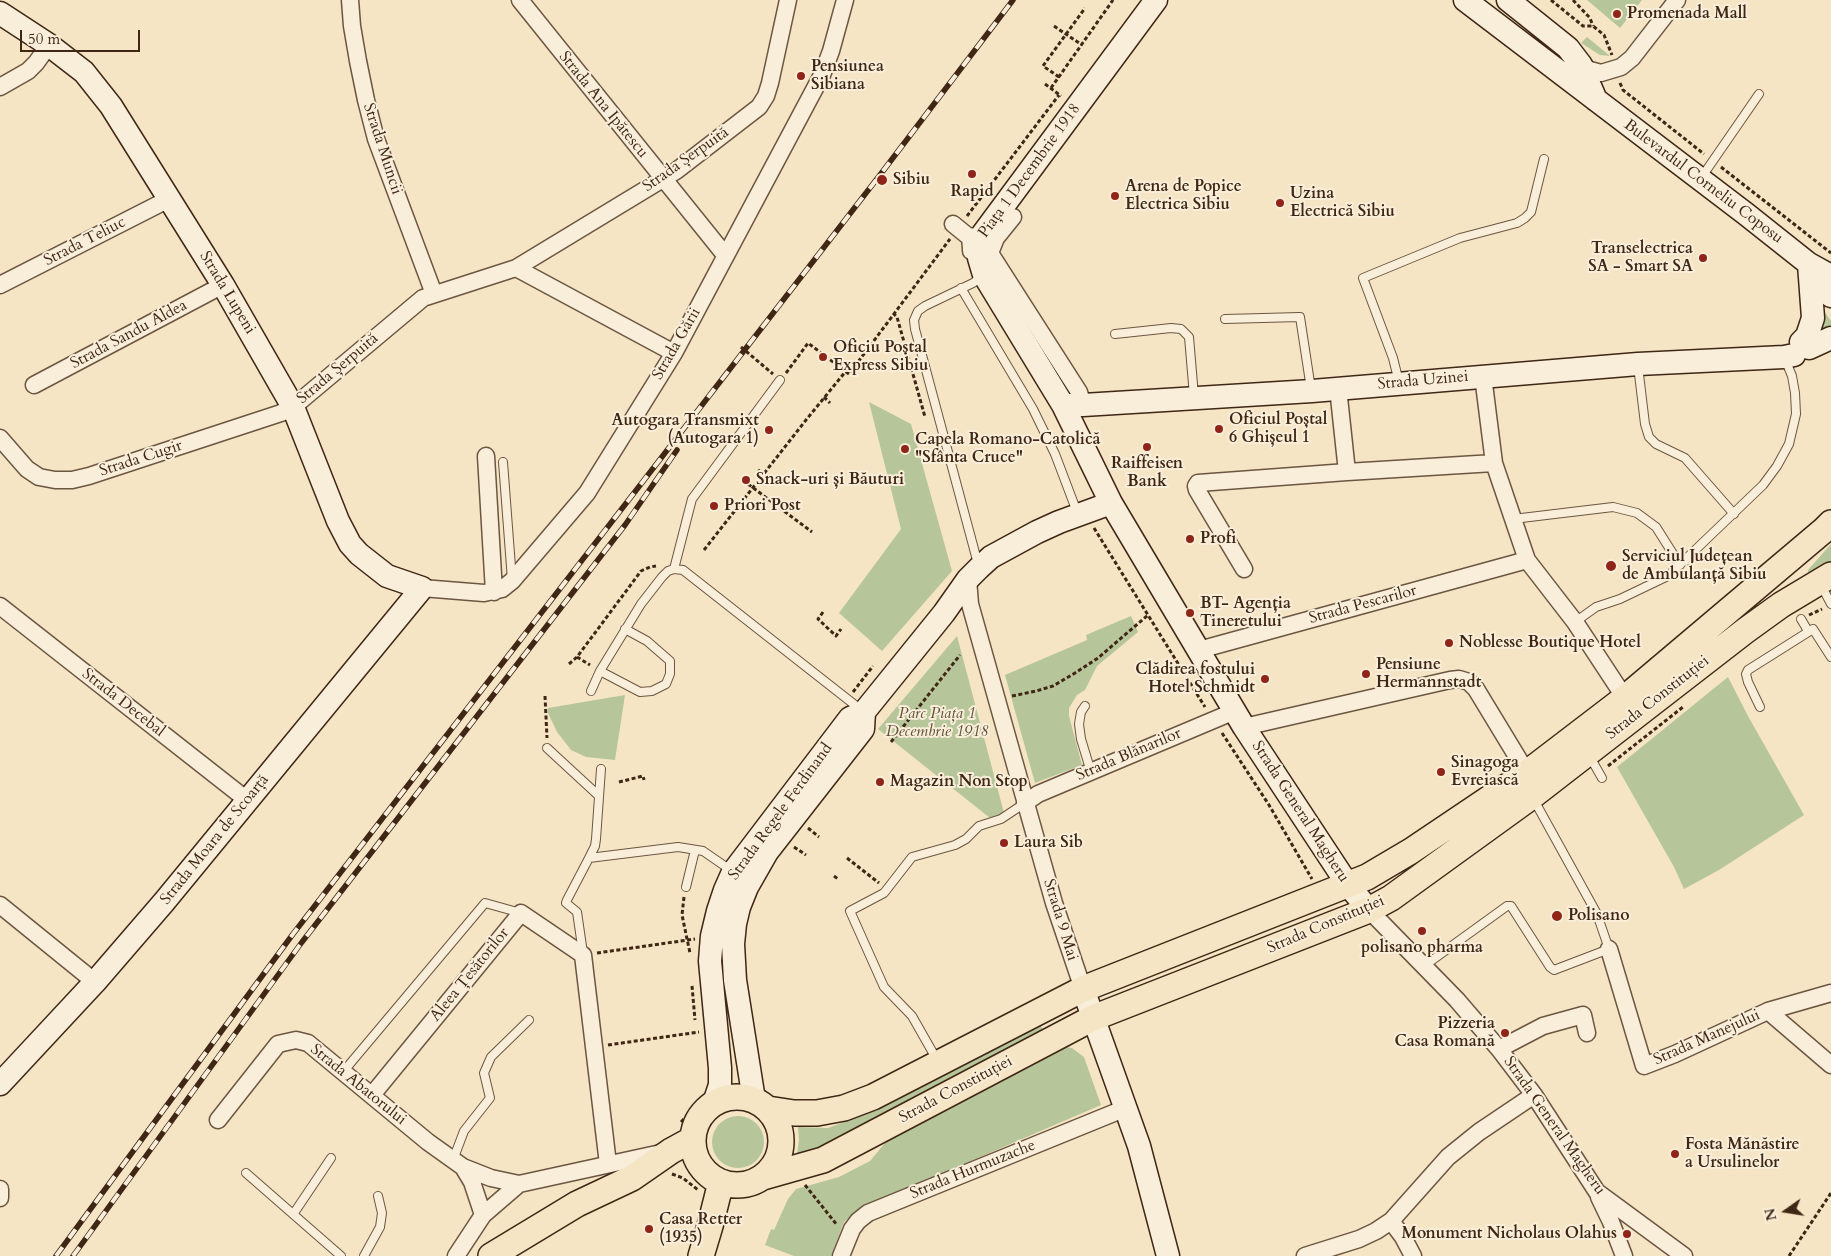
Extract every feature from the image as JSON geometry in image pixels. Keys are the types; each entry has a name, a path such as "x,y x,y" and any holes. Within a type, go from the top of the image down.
{"main road":[{"name":"Strada Constituției","path":"763,1177 823,1160 1093,1018 1369,910 1391,898 1529,784 1624,698 1831,523"},
{"name":"Strada Constituției","path":"761,1104 794,1113 817,1113 844,1108 873,1097 1083,989 1367,876 1529,784 1596,768 1745,630 1825,578"},
{"path":"701,1256 710,1226 711,1187 709,1175 700,1164 686,1131 696,1124 704,1112 706,1103 741,1096 761,1104 777,1122 782,1136 780,1152 774,1166 763,1177 750,1183 711,1187"},
{"name":"Strada Abatorului","path":"491,1256 577,1204 632,1178 671,1151 686,1131"}],"street":[{"name":"Strada Muncii","path":"350,0 358,62 376,139 434,294"},
{"name":"Strada Ana Ipătescu","path":"520,0 725,256"},
{"name":"Strada Șerpuită","path":"293,406 415,303 434,294 516,268 676,171 759,107 766,96 770,83 788,0"},
{"name":"Strada Gării","path":"494,592 512,582 587,493 674,353 822,75 831,51 845,0"},
{"name":"Piața 1 Decembrie 1918","path":"1073,405 981,277 979,258 982,234 1156,0"},
{"name":"Bulevardul Corneliu Coposu","path":"1465,0 1809,264 1831,276"},
{"name":"Bulevardul Corneliu Coposu","path":"1508,0 1568,48 1581,65 1597,101"},
{"path":"1581,65 1600,73 1621,67 1632,58 1677,0"},
{"name":"Strada Lupeni","path":"0,13 49,45 84,72 98,88 223,285 293,406 338,521 350,544 359,554 387,576 422,588"},
{"path":"0,87 28,71 49,45"},
{"name":"Strada Teliuc","path":"0,285 170,199"},
{"path":"980,250 996,238 1013,217"},
{"path":"953,224 970,236 1079,392 1073,405"},
{"path":"1795,351 1807,336 1812,318 1809,264"},
{"name":"Bulevardul Corneliu Coposu","path":"1809,264 1831,296"},
{"path":"516,268 674,353"},
{"name":"Strada Sandu Aldea","path":"34,385 223,285"},
{"name":"Strada Uzinei","path":"1073,405 1312,391 1795,351 1831,338"},
{"path":"1483,376 1494,463 1528,560 1575,622 1624,698"},
{"path":"1338,388 1347,472"},
{"name":"Strada General Magheru","path":"1073,405 1111,503 1240,719 1348,885 1369,910 1457,1000 1499,1049 1534,1095 1597,1192 1678,1255"},
{"name":"Strada Cugir","path":"0,438 27,469 39,478 72,480 281,413 293,406"},
{"path":"422,588 494,592 486,456"},
{"path":"1244,569 1197,490 1196,486 1198,483 1494,463"},
{"name":"Strada Regele Ferdinand","path":"706,1103 720,1085 710,961 712,936 718,911 733,872 850,718 864,712 974,574 991,557 1059,522 1111,503"},
{"name":"Strada Pescarilor","path":"1199,650 1528,560"},
{"name":"Strada 9 Mai","path":"974,574 970,604 1025,803 1054,902 1126,1108 1150,1183 1168,1256"},
{"name":"Strada Moara de Scoarță","path":"0,1084 95,982 164,902 422,588"},
{"name":"Strada Decebal","path":"0,606 247,800"},
{"name":"Strada Blănarilor","path":"1025,803 1038,794 1213,720 1240,719 1459,679 1469,682 1476,689 1529,784"},
{"name":"Strada Regele Ferdinand","path":"761,1104 735,980 733,944 739,907 747,887 767,852 863,729 864,712"},
{"path":"0,905 95,982"},
{"name":"Aleea Țesătorilor","path":"372,1095 521,913 583,955"},
{"name":"Strada Manejului","path":"1610,949 1644,1066 1675,1054 1768,1011 1831,993"},
{"path":"583,955 608,1164"},
{"path":"1768,1011 1831,1065"},
{"path":"1499,1049 1543,1026 1583,1016 1587,1033"},
{"name":"Strada Abatorului","path":"218,1120 278,1044 296,1040 308,1043 428,1142 458,1163 491,1178 519,1184 671,1151"},
{"path":"1305,1256 1359,1239 1391,1221 1448,1157 1479,1132 1534,1095"},
{"name":"Strada Hurmuzache","path":"842,1256 858,1221 868,1213 1126,1108"},
{"path":"458,1163 472,1182 483,1215"},
{"name":"Strada Abatorului","path":"456,1256 483,1215 519,1184"},
{"path":"0,1189 0,1198"},
{"path":"1597,1192 1609,1215 1624,1256"},
{"path":"1391,1221 1403,1237 1413,1256"}],"lane":[{"path":"1700,179 1759,94"},
{"path":"1399,384 1393,358 1364,278 1460,238 1517,223 1525,218 1531,212 1544,159"},
{"path":"974,574 914,320 918,311 925,306 981,277"},
{"path":"961,288 1033,409 1081,514"},
{"path":"1225,319 1300,317 1312,391"},
{"path":"1115,334 1171,328 1181,329 1189,337 1194,398"},
{"path":"1575,622 1596,607 1668,576 1763,485 1777,466 1789,444 1796,414 1796,392 1792,376 1795,351"},
{"path":"1638,364 1645,424 1649,437 1656,444 1685,458 1734,514"},
{"path":"591,691 600,671 625,629 662,577 674,567 692,499 780,380"},
{"path":"504,462 512,582"},
{"path":"1513,519 1613,507 1637,512 1656,527 1680,565"},
{"path":"674,567 683,570 864,712"},
{"path":"1825,578 1831,604"},
{"path":"1801,619 1808,631"},
{"path":"600,671 640,692 652,691 666,684 670,674 670,661 647,641 625,629"},
{"path":"1760,707 1748,682 1746,674 1748,670 1808,631 1815,630 1831,658"},
{"path":"1085,706 1081,712 1079,724 1081,739 1091,772"},
{"path":"547,748 599,796"},
{"path":"583,955 578,918 576,912 566,903 566,900 595,846 602,768"},
{"path":"1424,966 1507,906 1511,906 1514,909 1550,967 1554,970 1610,949 1597,914 1557,842 1529,784"},
{"path":"939,1064 912,1016 884,987 850,911 884,894 912,858 956,845 966,839 978,826 1001,820 1025,803"},
{"path":"1557,842 1566,838"},
{"path":"589,858 678,847 703,851 733,872"},
{"path":"686,887 695,850"},
{"path":"344,1072 485,904 521,913"},
{"path":"458,1163 464,1131 490,1098 484,1073 491,1057 529,1020"},
{"path":"294,1213 331,1158"},
{"path":"246,1173 341,1256"},
{"path":"364,1256 380,1227 382,1213 378,1196"}],"path":[{"path":"1051,88 1113,0"},
{"path":"1551,0 1583,26 1593,26"},
{"path":"1573,0 1590,18 1593,26 1604,35 1616,69"},
{"path":"1059,77 1043,66 1085,8"},
{"path":"1054,26 1082,45"},
{"path":"704,550 805,419 848,372 808,343 780,380 741,347"},
{"path":"824,397 830,402"},
{"path":"758,470 763,474"},
{"path":"748,484 812,532"},
{"path":"1081,514 1148,615 1269,806 1315,885"},
{"path":"569,664 641,571 650,567 674,567"},
{"path":"1801,619 1824,609"},
{"path":"823,612 818,619 823,624 836,636 841,629"},
{"path":"996,697 1018,696 1053,686 1098,658 1148,615"},
{"path":"891,742 960,655"},
{"path":"576,657 600,671"},
{"path":"545,696 547,748"},
{"path":"1596,768 1684,706"},
{"path":"619,782 643,776 644,780"},
{"path":"847,858 887,889"},
{"path":"834,876 838,880"},
{"path":"583,955 712,936"},
{"path":"594,1046 717,1030"},
{"path":"686,1131 695,1109 706,1103"},
{"path":"792,1169 848,1240"},
{"path":"666,1175 672,1174 711,1187"},
{"path":"1789,1256 1831,1193"}],"green space":[{"name":"Promenada Mall","path":"1587,0 1642,0 1620,28"},
{"path":"1587,37 1610,56 1600,55 1581,43"},
{"path":"1822,311 1831,321 1831,326 1819,339"},
{"path":"869,402 911,424 952,571 882,651 839,613 901,529"},
{"path":"1831,544 1831,567 1809,576 1808,570"},
{"path":"1131,616 1138,632 1097,666 1085,690 1077,695 1069,708 1069,716 1082,765 1035,783 1005,675 1087,640 1086,635"},
{"name":"Parc Piața 1 Decembrie 1918","path":"957,636 1004,813 990,818 878,729"},
{"path":"1728,677 1804,815 1719,870 1684,889 1674,867 1617,767"},
{"path":"625,695 615,760 586,757 571,750 557,732 548,713 548,708"},
{"path":"1040,1024 1044,1032 812,1154 797,1154 798,1127 828,1128 844,1122"},
{"path":"1066,1047 1072,1048 1084,1057 1101,1105 857,1210 844,1222 831,1256 794,1256 765,1245 771,1229 774,1230 788,1199 796,1189 839,1177 870,1161 885,1143 905,1129"},
{"path":"733,1116 743,1116 752,1120 760,1128 764,1142 760,1156 752,1164 743,1168 733,1168 724,1164 716,1156 712,1147 712,1137 716,1128 724,1120"}],"railway":[{"path":"56,1256 293,934 1013,0"},
{"path":"73,1256 302,942 625,525 677,450"}],"place":[{"name":"Promenada Mall","path":"1617,14"},
{"name":"Pensiunea Sibiana","path":"801,76"},
{"name":"Rapid","path":"972,174"},
{"name":"Sibiu","path":"882,180"},
{"name":"Arena de Popice Electrica Sibiu","path":"1115,196"},
{"name":"Uzina Electrică Sibiu","path":"1280,203"},
{"name":"Transelectrica SA - Smart SA","path":"1703,258"},
{"name":"Oficiu Poștal Express Sibiu","path":"823,357"},
{"name":"Oficiul Poștal 6 Ghișeul 1","path":"1219,429"},
{"name":"Autogara Transmixt (Autogara 1)","path":"769,430"},
{"name":"Raiffeisen Bank","path":"1147,447"},
{"name":"Capela Romano-Catolică \"Sfânta Cruce\"","path":"905,449"},
{"name":"Snack-uri și Băuturi","path":"746,480"},
{"name":"Priori Post","path":"714,506"},
{"name":"Profi","path":"1190,539"},
{"name":"Serviciul Județean de Ambulanță Sibiu","path":"1611,566"},
{"name":"BT- Agenția Tineretului","path":"1190,613"},
{"name":"Noblesse Boutique Hotel","path":"1449,643"},
{"name":"Pensiune Hermannstadt","path":"1366,674"},
{"name":"Clădirea fostului Hotel Schmidt","path":"1265,679"},
{"name":"Sinagoga Evreiască","path":"1441,772"},
{"name":"Magazin Non Stop","path":"880,782"},
{"name":"Laura Sib","path":"1004,843"},
{"name":"Polisano","path":"1557,916"},
{"name":"polisano pharma","path":"1422,931"},
{"name":"Pizzeria Casa Romană","path":"1505,1033"},
{"name":"Fosta Mănăstire a Ursulinelor","path":"1675,1154"},
{"name":"Casa Retter (1935)","path":"649,1229"},
{"name":"Monument Nicholaus Olahus","path":"1627,1234"}]}
